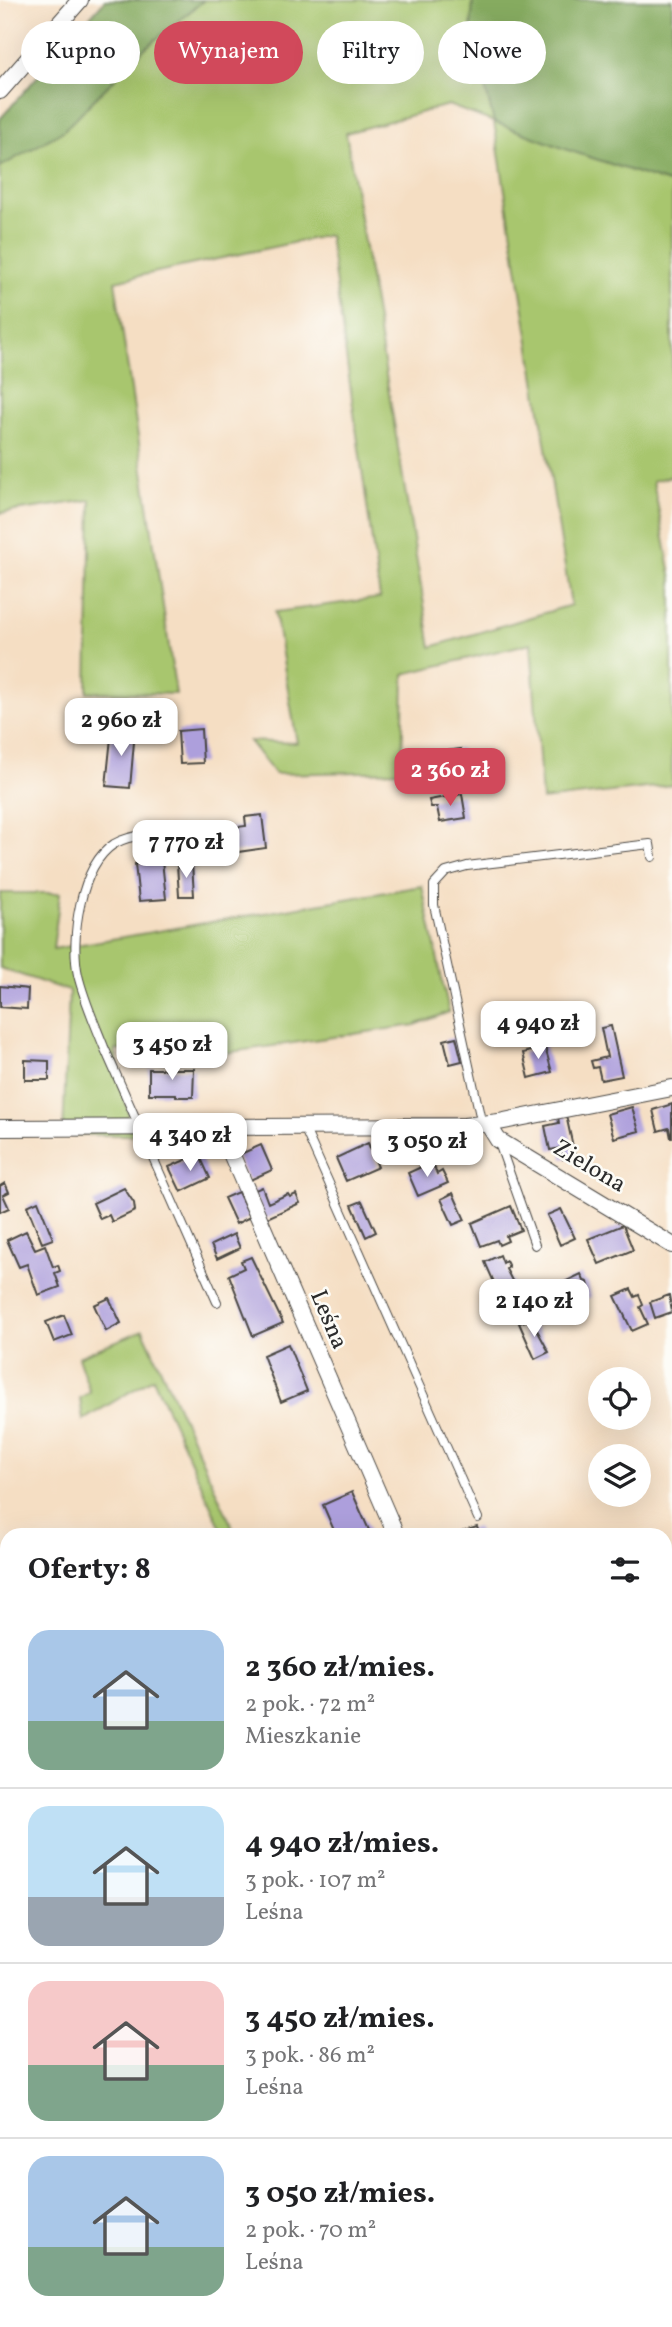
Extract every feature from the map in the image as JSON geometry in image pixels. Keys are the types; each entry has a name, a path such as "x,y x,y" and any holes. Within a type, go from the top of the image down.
{"street":[{"path":"0,91 80,0"},
{"path":"0,1128 139,1129 485,1124 672,1088"},
{"name":"Zielona","path":"485,1124 498,1140 672,1245"},
{"name":"Leśna","path":"220,1128 393,1528"}],"lane":[{"path":"145,835 123,839 113,845 95,864 83,897 76,948 78,976 88,1007 133,1108 139,1129 217,1302"},
{"path":"485,1124 433,905 434,885 446,872 467,866 650,844 652,857"},
{"path":"304,1127 478,1518"},
{"path":"498,1140 536,1245"}],"green space":[{"path":"105,0 204,0 178,21 154,21 154,41 140,53 140,21 86,21"},
{"path":"204,0 473,0 472,21 438,21 438,84 513,84 568,150 672,184 672,476 653,481 672,580 672,785 542,800 531,643 404,674 402,771 275,774 249,741 297,743 275,612 380,598 329,235 115,281 176,694 87,692 91,500 0,513 0,167 63,131 109,84 140,84 140,53 154,41 154,84 303,84 303,21 178,21","holes":["448,105 494,122 571,605 431,647 346,133"]},
{"path":"473,0 672,0 672,184 568,150 494,122 484,84 546,84 546,21 472,21"},
{"path":"31,84 109,84 63,131 0,167 0,119"},
{"path":"422,886 449,1012 415,1025 218,1054 115,1050 133,1135 63,1135 69,991 0,968 0,893 60,893 53,949"},
{"path":"143,1330 233,1528 221,1528 153,1378 83,1420 80,1398 90,1392 78,1357"}],"building":[{"path":"112,728 135,730 130,788 106,786"},
{"path":"201,729 203,763 180,764 178,731"},
{"path":"461,749 463,763 428,769 426,754"},
{"path":"462,794 466,818 440,822 437,807 431,807 429,800"},
{"path":"262,815 266,848 224,854 221,829 246,826 245,817"},
{"path":"160,841 166,899 139,901 135,864 149,863 147,843"},
{"path":"192,863 194,896 179,896 177,864"},
{"path":"0,986 28,989 27,1009 0,1007"},
{"path":"555,1006 566,1037 558,1040 547,1009"},
{"path":"611,1026 622,1076 601,1080 598,1067 593,1068 591,1061 607,1057 601,1028"},
{"path":"456,1037 462,1061 450,1064 444,1040"},
{"path":"543,1040 552,1072 529,1078 523,1053 538,1049 536,1042"},
{"path":"25,1060 49,1061 49,1080 25,1080"},
{"path":"149,1069 194,1069 193,1097 149,1094"},
{"path":"672,1104 671,1138 669,1128 658,1131 653,1110"},
{"path":"632,1107 639,1131 614,1138 607,1114"},
{"path":"566,1115 575,1156 563,1159 561,1148 550,1150 545,1126 559,1123 558,1117"},
{"path":"368,1143 378,1167 346,1181 336,1158"},
{"path":"261,1145 272,1170 248,1181 236,1156"},
{"path":"199,1154 210,1178 181,1192 169,1167"},
{"path":"432,1162 437,1174 442,1171 448,1183 418,1196 408,1173"},
{"path":"5,1183 9,1192 3,1195 9,1208 0,1212 0,1186"},
{"path":"262,1187 268,1203 288,1194 290,1197 296,1194 300,1203 265,1219 253,1191"},
{"path":"124,1188 134,1203 135,1211 112,1222 109,1215 100,1219 93,1203"},
{"path":"238,1192 250,1217 236,1224 224,1198"},
{"path":"453,1193 465,1220 453,1225 441,1199"},
{"path":"38,1201 53,1239 42,1243 27,1206"},
{"path":"362,1201 376,1232 366,1237 352,1205"},
{"path":"511,1206 521,1230 506,1236 508,1241 499,1245 497,1240 481,1246 472,1223"},
{"path":"561,1209 575,1238 560,1245 547,1215"},
{"path":"623,1225 633,1250 599,1264 588,1239"},
{"path":"26,1231 35,1249 45,1245 53,1267 58,1265 60,1271 55,1273 60,1287 38,1295 27,1264 19,1267 7,1240"},
{"path":"234,1234 240,1248 217,1259 211,1245"},
{"path":"500,1255 503,1263 506,1261 509,1267 506,1269 521,1298 507,1305 503,1297 501,1298 485,1262"},
{"path":"251,1257 283,1323 253,1336 229,1275 244,1268 241,1261"},
{"path":"581,1274 584,1281 588,1282 591,1297 559,1310 550,1289"},
{"path":"631,1289 635,1297 639,1295 643,1305 640,1307 648,1324 632,1331 615,1296"},
{"path":"669,1295 672,1312 655,1318 650,1302"},
{"path":"109,1298 121,1323 106,1331 94,1305"},
{"path":"64,1315 72,1335 54,1342 46,1322"},
{"path":"531,1319 549,1352 535,1359 519,1323"},
{"path":"288,1344 307,1391 281,1402 263,1355"},
{"path":"352,1492 368,1528 333,1528 323,1505"}]}
